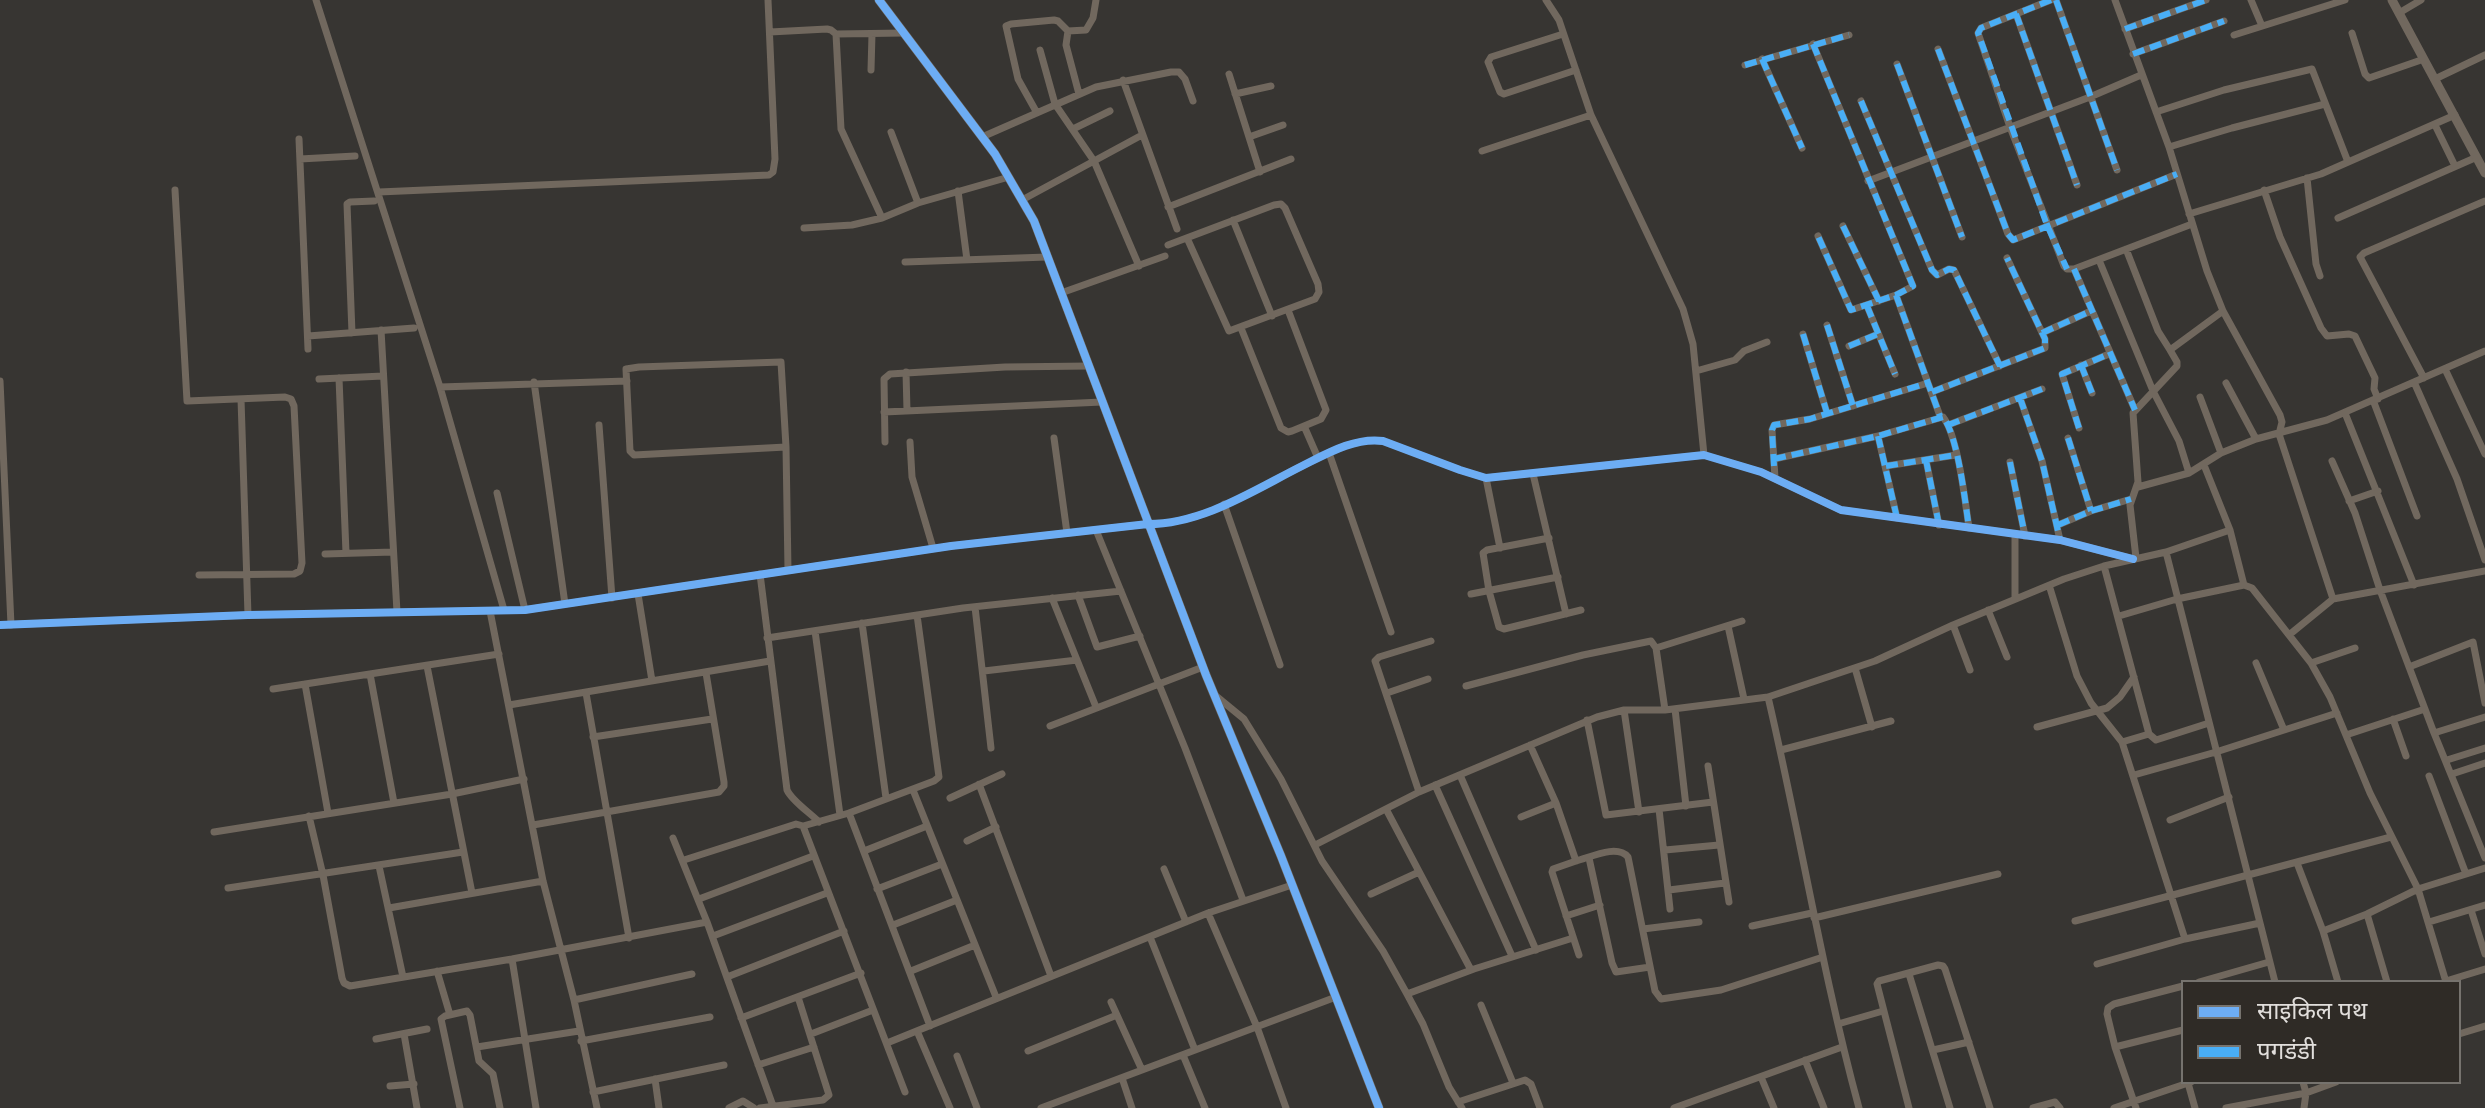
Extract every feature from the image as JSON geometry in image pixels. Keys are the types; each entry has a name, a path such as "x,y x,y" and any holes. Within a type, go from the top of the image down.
{"street":[{"path":"316,0 440,387 504,610"},
{"path":"379,192 769,175 773,172 775,159 768,0"},
{"path":"879,0 982,137 1034,221 1203,667 1379,1108"},
{"path":"1037,113 1018,79 1006,26 1054,20 1068,31 1086,30 1090,26 1096,0"},
{"path":"1546,0 1563,34 1591,115 1679,300 1691,334 1704,455"},
{"path":"2117,170 2054,0 1981,28 1977,32 2010,127 2067,269 2192,224"},
{"path":"2115,0 2169,147 2207,271 2223,311 2278,411 2282,422 2279,434 2333,599"},
{"path":"2125,29 2206,0"},
{"path":"2251,0 2262,26"},
{"path":"2234,35 2329,2 2345,0"},
{"path":"2392,0 2485,173"},
{"path":"2399,13 2421,0"},
{"path":"2016,14 2077,185"},
{"path":"2133,54 2224,21"},
{"path":"770,32 827,29 836,34 904,33"},
{"path":"1068,31 1066,45 1079,94"},
{"path":"2352,33 2369,78 2424,59"},
{"path":"836,34 841,129 882,218"},
{"path":"871,70 872,34"},
{"path":"1563,34 1491,57 1488,62 1500,92 1504,94 1576,70"},
{"path":"1745,65 1849,35"},
{"path":"1813,44 1912,282 1911,288 1851,310 1818,236"},
{"path":"1938,49 1971,142 2011,239 2016,240 2177,174"},
{"path":"1040,50 1055,104 1094,161 1139,266"},
{"path":"2435,79 2485,55"},
{"path":"1762,59 1802,148"},
{"path":"1897,64 1962,237"},
{"path":"2156,112 2224,90 2312,69 2348,162"},
{"path":"982,137 1079,94 1123,80 1179,72 1193,101"},
{"path":"1229,74 1260,172"},
{"path":"1868,181 2141,75"},
{"path":"1123,80 1177,229"},
{"path":"1235,94 1271,86"},
{"path":"1861,101 1932,270 1937,275 1954,270 2000,366"},
{"path":"2169,147 2325,104"},
{"path":"1073,129 1110,111"},
{"path":"1482,151 1591,115"},
{"path":"2189,214 2307,178 2455,115"},
{"path":"1249,137 1283,125"},
{"path":"2435,125 2455,166"},
{"path":"891,132 918,203"},
{"path":"1022,200 1142,135"},
{"path":"299,139 308,349"},
{"path":"300,159 355,156"},
{"path":"2338,218 2477,157"},
{"path":"1168,207 1291,159"},
{"path":"804,228 852,225 882,218 918,203 1009,177"},
{"path":"2307,178 2320,276"},
{"path":"175,190 187,399 190,402 285,397 293,401 300,571 199,575"},
{"path":"2264,190 2280,237 2321,328 2327,336 2355,336 2375,378 2375,400 2417,516"},
{"path":"958,191 967,260"},
{"path":"352,333 347,204 374,201"},
{"path":"2424,378 2360,257 2485,201"},
{"path":"1168,245 1277,204 1281,204 1319,292 1315,299 1288,310 1233,331 1227,329 1187,238"},
{"path":"1233,220 1272,316"},
{"path":"1843,226 1879,301"},
{"path":"2126,249 2158,331 2177,362 2177,366 2135,410 2133,417 2138,487 2131,499 2134,558"},
{"path":"1061,293 1165,256"},
{"path":"905,262 1047,257"},
{"path":"1932,392 2045,348 2045,339 2007,258"},
{"path":"2099,260 2153,391 2179,441 2189,473"},
{"path":"2074,269 2135,410"},
{"path":"1896,295 1940,416"},
{"path":"1867,306 1895,374"},
{"path":"1241,328 1281,428 1288,432 1304,426 1321,419 1326,410 1288,310"},
{"path":"2042,333 2091,311"},
{"path":"2170,350 2223,311"},
{"path":"1827,325 1853,406"},
{"path":"308,336 414,328"},
{"path":"381,330 397,612"},
{"path":"1803,334 1827,413"},
{"path":"1849,346 1878,334"},
{"path":"1696,371 1735,360 1744,351 1767,342"},
{"path":"2138,487 2189,473 2221,453 2256,439 2345,413 2485,351"},
{"path":"2079,428 2062,377 2064,373 2109,354"},
{"path":"786,447 634,455 630,451 626,369 780,362 786,447 788,570"},
{"path":"2081,365 2092,393"},
{"path":"885,442 884,379 890,374 1089,366"},
{"path":"2445,369 2485,454"},
{"path":"906,372 907,411"},
{"path":"319,379 383,376"},
{"path":"339,378 346,553"},
{"path":"0,381 11,625"},
{"path":"440,387 627,381"},
{"path":"534,382 565,604"},
{"path":"2414,382 2457,479 2485,560"},
{"path":"1775,478 1774,425 1800,421 1928,383"},
{"path":"2226,383 2256,439"},
{"path":"1948,425 2042,389"},
{"path":"2200,397 2221,453"},
{"path":"2020,398 2042,461 2060,540"},
{"path":"241,399 248,615"},
{"path":"884,412 1102,402"},
{"path":"2345,413 2414,585"},
{"path":"1774,459 1878,436 1940,416 1945,418 1948,425 1956,455 1969,528"},
{"path":"599,425 612,598"},
{"path":"1304,426 1318,458"},
{"path":"1878,436 1897,518"},
{"path":"1054,438 1067,533"},
{"path":"2068,438 2091,511"},
{"path":"0,625 248,615 525,610 933,548 1187,520 1361,441 1383,441 1486,478 1704,455 1775,478 1832,507 1939,525 2060,540 2134,558"},
{"path":"910,442 912,477 933,548"},
{"path":"1329,453 1391,632"},
{"path":"1886,466 1956,455"},
{"path":"1926,460 1939,525"},
{"path":"2332,461 2434,733 2485,858"},
{"path":"2010,462 2025,536"},
{"path":"2204,465 2230,530 2244,585"},
{"path":"1533,474 1566,614"},
{"path":"1486,478 1500,548"},
{"path":"2349,501 2378,491"},
{"path":"497,493 525,610"},
{"path":"2058,525 2131,499"},
{"path":"1224,504 1280,665"},
{"path":"1096,530 1243,900"},
{"path":"1315,845 1419,792 1587,720 1624,710 1665,710 1768,697 1855,668 2049,585 2104,566 2166,552 2230,530"},
{"path":"2015,535 2015,598"},
{"path":"1549,538 1483,553 1497,622 1501,629 1581,610"},
{"path":"325,554 393,552"},
{"path":"2166,552 2274,980"},
{"path":"2104,566 2149,734 2156,740 2209,723"},
{"path":"2289,635 2333,599 2485,571"},
{"path":"760,574 787,790 819,822"},
{"path":"1471,594 1558,577"},
{"path":"2049,585 2077,676 2122,742 2185,939"},
{"path":"2119,616 2177,599 2244,585 2252,588 2311,663 2337,713 2391,837 2418,889 2445,980"},
{"path":"767,638 975,607 1121,591"},
{"path":"638,594 652,681"},
{"path":"1078,595 1097,647 1140,636"},
{"path":"1052,598 1096,707"},
{"path":"975,607 991,748"},
{"path":"1988,610 2007,657"},
{"path":"490,611 543,881 574,1000 597,1108"},
{"path":"684,860 796,824 803,826 845,814 934,781 939,773 917,615"},
{"path":"1656,648 1742,621"},
{"path":"862,623 886,798"},
{"path":"1953,625 1970,670"},
{"path":"1728,626 1744,699"},
{"path":"815,631 845,814 864,851 930,1026"},
{"path":"1419,792 1376,658 1431,641"},
{"path":"1466,686 1647,641 1654,643 1656,648 1665,710"},
{"path":"2409,667 2473,642 2485,703"},
{"path":"2311,663 2355,648"},
{"path":"273,689 499,654"},
{"path":"984,671 1077,660"},
{"path":"509,705 770,661"},
{"path":"2256,663 2284,730"},
{"path":"427,666 472,893"},
{"path":"1050,726 1203,667"},
{"path":"1855,668 1872,727"},
{"path":"533,825 722,790 724,782 706,673"},
{"path":"370,674 394,803"},
{"path":"2037,727 2098,711 2113,703 2134,677"},
{"path":"1387,693 1428,679"},
{"path":"305,684 328,813"},
{"path":"586,693 629,938"},
{"path":"1214,695 1236,711 1251,728 1281,779 1322,861 1383,951 1407,994 1460,1105 1525,1080 1529,1082 1540,1108"},
{"path":"1768,697 1842,1047 1859,1108"},
{"path":"1675,709 1686,806"},
{"path":"2346,735 2425,709"},
{"path":"1624,710 1639,812"},
{"path":"2134,775 2337,713"},
{"path":"2434,733 2485,717"},
{"path":"593,737 712,719"},
{"path":"2393,719 2406,756"},
{"path":"1587,720 1604,813 1608,816 1713,802"},
{"path":"1781,750 1891,721"},
{"path":"2122,742 2149,734"},
{"path":"1530,745 1556,803 1576,861"},
{"path":"2447,760 2485,748"},
{"path":"2452,774 2485,763"},
{"path":"1708,766 1729,902"},
{"path":"950,798 1002,774"},
{"path":"1460,775 1536,950"},
{"path":"2429,776 2466,874"},
{"path":"214,832 452,794 524,779"},
{"path":"979,784 1051,976"},
{"path":"1435,785 1512,956"},
{"path":"913,790 996,997"},
{"path":"2170,820 2229,797"},
{"path":"1521,817 1556,803"},
{"path":"1386,809 1471,970"},
{"path":"1659,809 1670,909"},
{"path":"309,816 344,983 350,986 707,922"},
{"path":"803,826 905,1092"},
{"path":"864,851 927,826"},
{"path":"967,841 996,827"},
{"path":"2075,921 2391,837"},
{"path":"673,838 713,936 773,1106"},
{"path":"1665,850 1719,845"},
{"path":"1579,955 1553,869 1619,850 1626,853 1630,862 1657,996 1667,1000 1721,990 1823,957"},
{"path":"228,888 463,852"},
{"path":"699,899 813,856"},
{"path":"1589,858 1616,972 1650,967"},
{"path":"2297,863 2337,980"},
{"path":"877,889 942,864"},
{"path":"379,866 403,977"},
{"path":"2323,931 2418,889 2485,868"},
{"path":"1164,869 1186,922"},
{"path":"1371,894 1419,872"},
{"path":"1752,926 1813,916 1998,874"},
{"path":"389,908 543,881"},
{"path":"1669,890 1725,883"},
{"path":"887,1043 1208,913 1292,885"},
{"path":"713,936 827,893"},
{"path":"893,925 957,900"},
{"path":"1566,916 1600,905"},
{"path":"2429,922 2485,905"},
{"path":"2471,910 2485,954"},
{"path":"1208,913 1257,1027 1286,1108"},
{"path":"2367,914 2386,980"},
{"path":"1643,929 1699,922"},
{"path":"2097,964 2185,939 2260,923"},
{"path":"727,977 844,931"},
{"path":"1150,937 1195,1050"},
{"path":"1407,994 1512,956 1573,938"},
{"path":"911,971 975,945"},
{"path":"512,959 536,1108"},
{"path":"2206,980 2269,962"},
{"path":"1909,1108 1877,982 1938,965 1945,967 1990,1108"},
{"path":"2452,980 2485,969"},
{"path":"437,971 450,1015"},
{"path":"741,1018 861,973"},
{"path":"574,1000 692,974"},
{"path":"1909,974 1950,1108"},
{"path":"2135,1104 2115,1047 2107,1014 2110,1006 2181,987"},
{"path":"729,1108 743,1101 757,1108 827,1099 830,1092 798,997"},
{"path":"1041,1108 1336,997"},
{"path":"1111,1002 1142,1070"},
{"path":"1481,1005 1513,1083"},
{"path":"811,1034 873,1010"},
{"path":"460,1108 442,1018 467,1011 480,1063 493,1074 500,1108"},
{"path":"1838,1024 1883,1011"},
{"path":"1028,1051 1117,1015"},
{"path":"581,1041 710,1017"},
{"path":"2461,1033 2485,1026"},
{"path":"376,1039 427,1029"},
{"path":"2115,1047 2181,1030"},
{"path":"477,1047 579,1031"},
{"path":"917,1031 950,1108"},
{"path":"404,1034 417,1108"},
{"path":"1933,1050 1969,1042"},
{"path":"758,1065 814,1047"},
{"path":"1674,1108 1842,1047"},
{"path":"1183,1055 1205,1108"},
{"path":"957,1056 977,1108"},
{"path":"1805,1060 1824,1108"},
{"path":"593,1092 724,1065"},
{"path":"1761,1077 1774,1108"},
{"path":"1122,1078 1132,1108"},
{"path":"655,1079 659,1108"},
{"path":"390,1086 414,1084"},
{"path":"2114,1108 2135,1104 2185,1084"},
{"path":"2190,1084 2195,1108"},
{"path":"2304,1084 2304,1108"},
{"path":"2226,1108 2306,1093 2331,1084"},
{"path":"2033,1108 2055,1102 2060,1108"}],"marked path":[{"path":"2051,0 1981,28 1978,33 2047,225 2067,269"},
{"path":"2056,0 2117,170"},
{"path":"2125,29 2206,0"},
{"path":"2016,14 2077,185"},
{"path":"2133,54 2224,21"},
{"path":"1745,65 1849,35"},
{"path":"1813,44 1913,286 1851,310 1818,236"},
{"path":"1938,49 2008,234 2013,240 2177,174"},
{"path":"1762,59 1802,148"},
{"path":"1897,64 1962,237"},
{"path":"1861,101 1932,270 1937,275 1954,270 2000,366"},
{"path":"1843,226 1879,301"},
{"path":"1932,392 2045,348 2045,339 2007,258"},
{"path":"2074,269 2135,410"},
{"path":"1896,295 1940,416"},
{"path":"1867,306 1895,374"},
{"path":"2042,333 2091,311"},
{"path":"1827,325 1853,406"},
{"path":"1803,334 1827,413"},
{"path":"1849,346 1878,334"},
{"path":"2079,428 2062,374 2109,354"},
{"path":"2081,365 2092,393"},
{"path":"1774,466 1774,425 1810,419 1928,383"},
{"path":"1948,425 2042,389"},
{"path":"2020,398 2042,461 2060,540"},
{"path":"1774,459 1878,436 1943,417 1957,453 1969,528"},
{"path":"1878,436 1897,518"},
{"path":"2068,438 2091,511"},
{"path":"1886,466 1956,455"},
{"path":"1926,460 1939,525"},
{"path":"2010,462 2025,536"},
{"path":"2058,525 2131,499"}],"cycle path":[{"path":"879,0 995,154 1034,221 1206,675 1281,856 1379,1108"},
{"path":"0,625 248,615 525,610 951,546 1189,518 1228,504 1321,456 1372,440 1383,441 1486,478 1704,455 1761,472 1841,510 2060,540 2133,559"}]}
